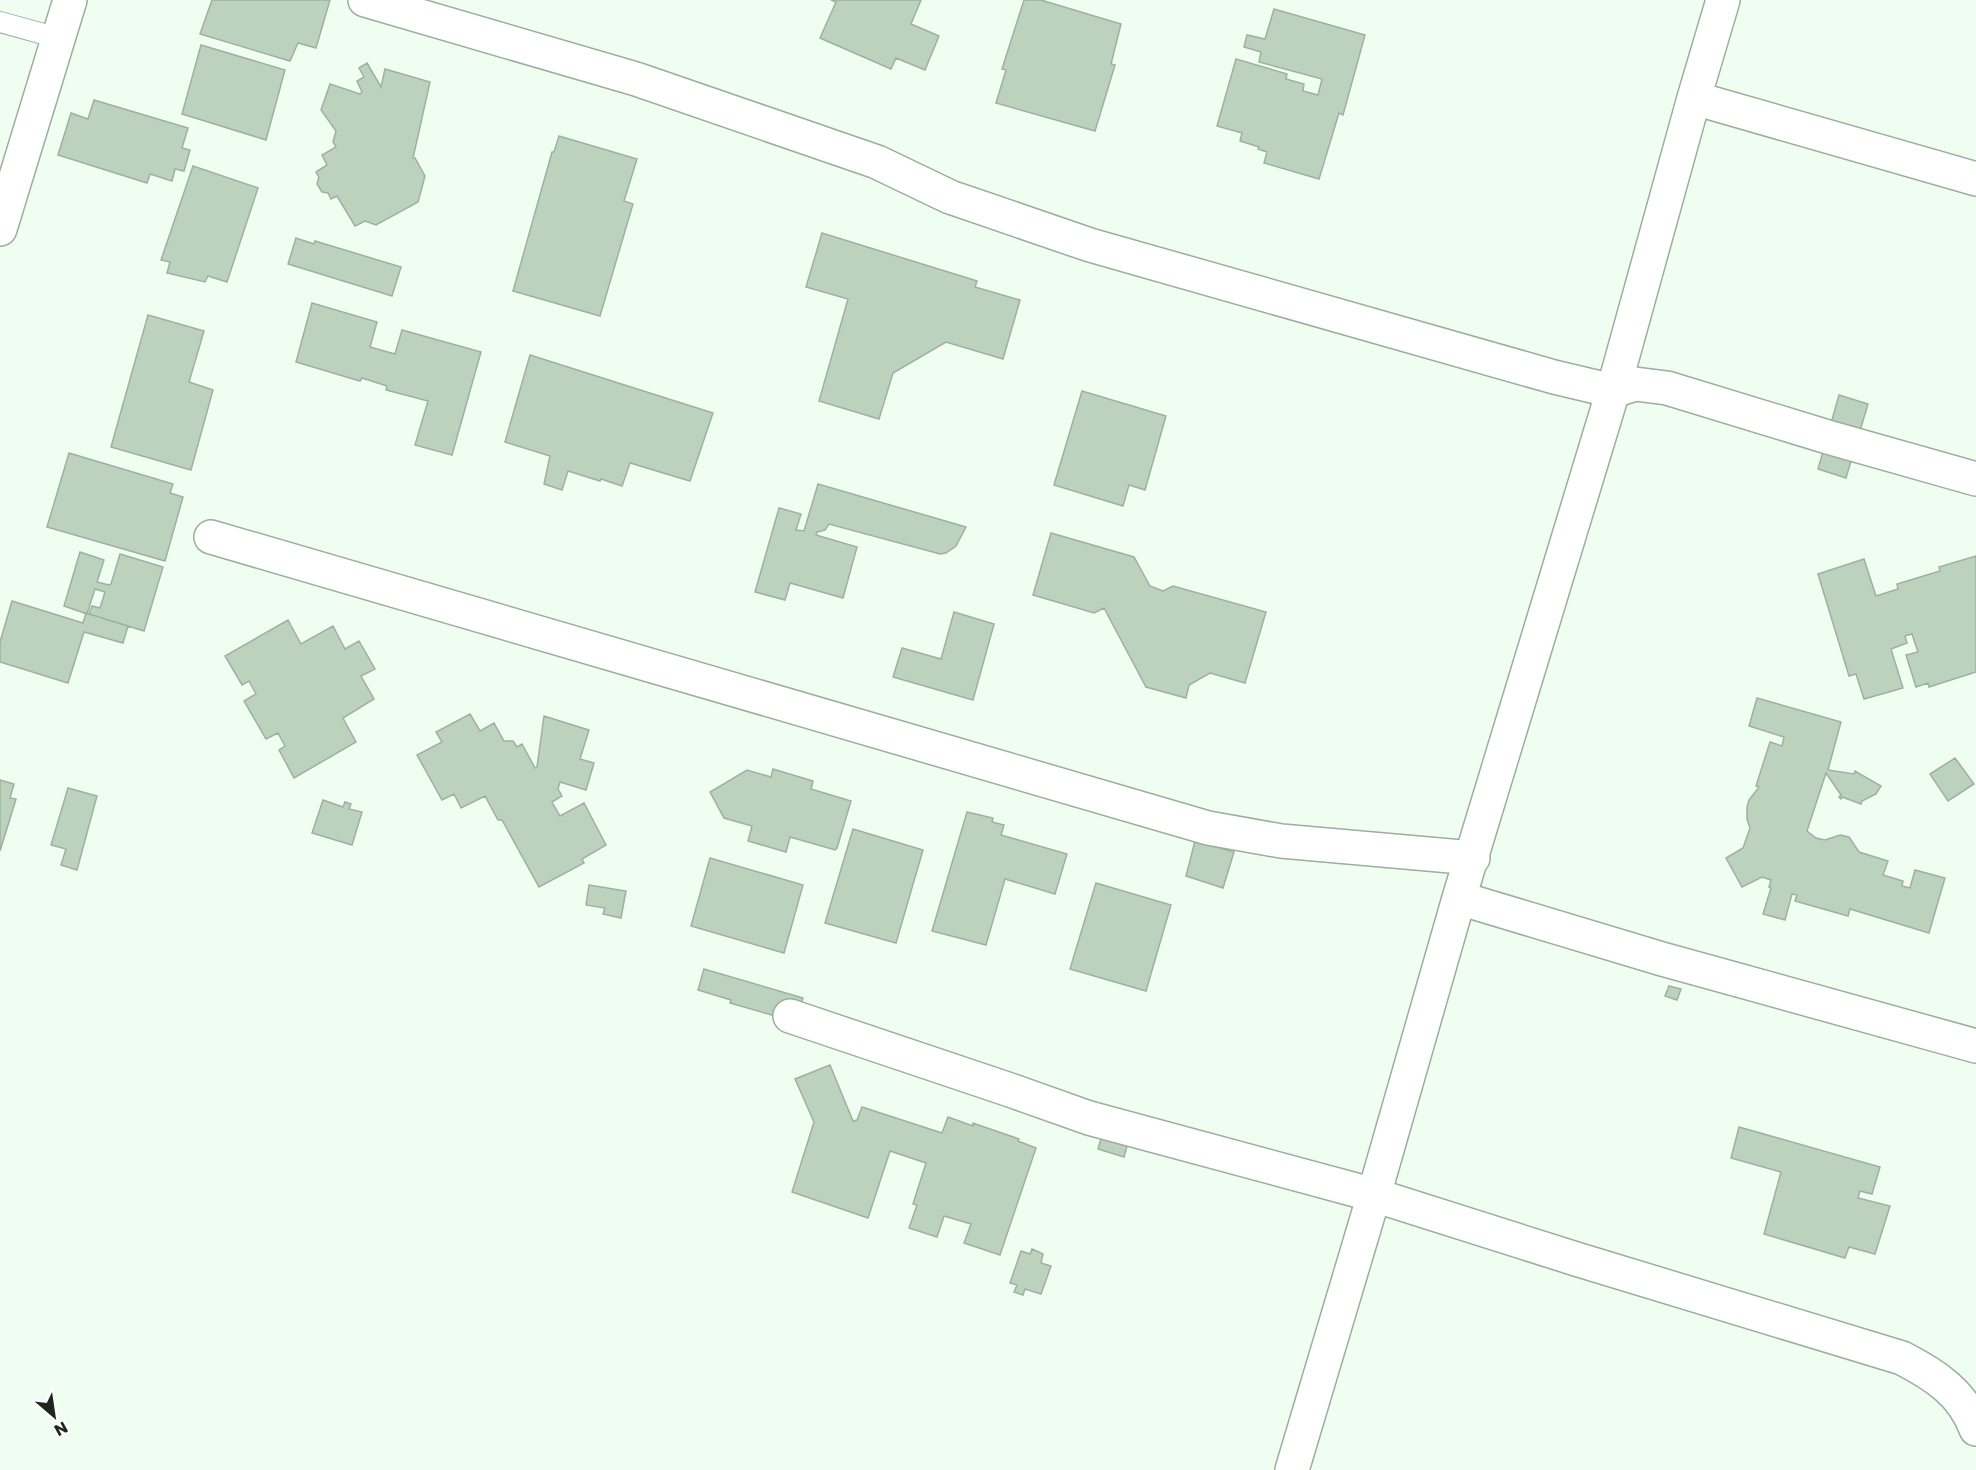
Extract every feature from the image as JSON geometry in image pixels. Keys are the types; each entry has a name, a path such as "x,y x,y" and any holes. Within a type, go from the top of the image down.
{"street":[{"path":"0,229 70,0"},
{"path":"365,0 636,79 877,162 950,197 1090,245 1554,377 1613,391 1635,384 1667,388 1820,435 1976,479"},
{"path":"1292,1470 1459,898 1613,391 1723,0"},
{"path":"1694,98 1976,179"},
{"path":"211,537 1208,828 1281,841 1473,858"},
{"path":"1459,898 1672,963 1976,1046"},
{"path":"790,1016 1010,1089 1089,1118 1374,1195 1565,1256 1902,1358 1944,1383 1971,1415 1976,1429"}],"lane":[{"path":"0,22 58,38"}],"building":[{"path":"212,0 330,0 316,48 298,43 290,61 200,34"},
{"path":"831,0 921,0 911,24 939,36 925,70 896,58 891,69 820,38 836,2"},
{"path":"1024,0 1041,0 1121,24 1111,64 1115,65 1095,131 996,103 1006,70 1002,69"},
{"path":"1274,9 1365,35 1343,115 1339,113 1319,179 1264,163 1267,152 1240,141 1242,133 1217,126 1236,59 1287,74 1286,79 1304,84 1303,91 1318,95 1322,79 1259,62 1261,52 1244,47 1247,35 1265,39"},
{"path":"201,45 285,70 266,140 182,114"},
{"path":"367,63 381,87 385,69 430,82 413,158 425,176 418,202 376,225 365,221 355,226 337,196 331,199 328,193 322,192 317,184 319,177 316,172 327,165 322,155 336,147 333,142 336,131 321,110 330,84 360,94 362,92 357,81 364,77 359,68"},
{"path":"94,100 188,128 182,148 190,150 184,171 175,169 172,181 150,174 147,183 58,155 71,113 88,119"},
{"path":"559,136 637,159 624,201 633,204 600,316 513,291 552,152 554,152"},
{"path":"193,166 258,188 227,282 208,276 205,282 167,273 170,262 161,260"},
{"path":"822,233 977,281 975,287 1020,300 1003,359 946,342 893,373 879,419 819,401 848,299 806,287"},
{"path":"296,238 314,244 315,241 401,267 392,296 288,264"},
{"path":"312,303 377,322 370,347 395,354 402,330 481,352 452,455 415,445 428,401 386,390 387,386 362,378 360,381 296,362"},
{"path":"148,315 204,331 189,382 213,390 191,470 111,447"},
{"path":"530,355 713,413 690,481 630,463 622,486 568,471 562,490 544,484 550,456 505,442"},
{"path":"1082,391 1166,416 1145,490 1129,485 1123,506 1054,485"},
{"path":"1839,395 1868,404 1846,478 1818,469"},
{"path":"69,453 173,484 170,493 183,497 165,561 47,527"},
{"path":"818,484 966,527 956,546 940,554 829,524 825,530 817,532 816,535 857,547 843,598 790,583 785,600 755,592 779,508 801,514 796,530 804,531"},
{"path":"1051,533 1134,557 1150,586 1163,591 1173,586 1266,612 1245,683 1210,673 1189,685 1186,698 1146,687 1104,608 1094,613 1033,595"},
{"path":"80,552 104,560 97,582 109,585 120,554 163,567 144,631 89,614 92,606 100,608 105,592 95,589 87,614 64,606"},
{"path":"1976,556 1976,672 1929,687 1928,683 1916,687 1906,655 1918,652 1912,634 1905,636 1907,643 1891,649 1903,688 1864,699 1856,674 1849,676 1818,574 1864,559 1876,596 1898,589 1897,584 1940,571 1939,567"},
{"path":"12,601 83,623 86,613 128,626 123,643 84,632 68,683 0,662 0,642"},
{"path":"954,612 994,624 973,700 893,677 902,648 941,659"},
{"path":"288,620 301,644 333,626 345,649 359,641 375,669 361,676 374,699 343,718 356,742 294,778 279,750 285,746 278,733 266,739 244,701 256,694 249,681 242,685 225,656"},
{"path":"1757,698 1841,722 1828,770 1854,774 1855,771 1881,786 1876,794 1862,801 1861,804 1842,797 1841,799 1839,797 1841,795 1826,773 1807,831 1816,838 1825,840 1840,835 1849,837 1859,852 1888,861 1883,875 1903,881 1902,886 1910,888 1915,870 1945,878 1929,933 1850,909 1848,916 1795,901 1797,895 1792,894 1785,920 1763,914 1771,888 1769,887 1771,880 1762,877 1742,887 1726,858 1743,848 1750,828 1747,807 1749,800 1759,787 1756,786 1770,742 1782,746 1784,737 1749,726"},
{"path":"470,714 480,731 494,723 504,741 513,741 517,747 522,744 535,768 537,767 544,716 589,730 580,759 594,763 586,790 560,782 558,789 562,796 552,802 560,816 584,803 606,845 582,859 584,863 539,887 502,820 498,820 485,796 461,808 454,794 442,800 417,755 442,742 436,732"},
{"path":"1955,758 1974,784 1948,801 1930,774"},
{"path":"773,769 813,781 811,789 851,801 835,850 790,837 786,852 748,841 752,826 724,818 710,792 747,770 771,777"},
{"path":"0,780 14,784 10,798 16,799 0,851"},
{"path":"68,788 97,796 77,870 61,865 66,849 51,845"},
{"path":"323,800 343,807 345,802 351,804 349,809 362,812 352,845 312,833"},
{"path":"967,812 993,818 992,822 1004,825 1001,835 1067,854 1055,894 1005,879 986,945 932,931"},
{"path":"853,829 923,850 896,943 825,923"},
{"path":"1195,841 1234,852 1223,888 1186,876"},
{"path":"710,858 803,885 784,953 691,926"},
{"path":"1096,883 1171,905 1146,991 1070,969"},
{"path":"589,885 626,891 621,918 603,914 605,908 586,905"},
{"path":"704,969 803,998 796,1022 730,1003 731,1000 698,990"},
{"path":"1669,986 1681,989 1677,1000 1665,996"},
{"path":"830,1065 853,1121 857,1120 862,1107 942,1133 948,1117 1019,1139 1018,1141 1036,1148 1000,1255 964,1243 971,1224 944,1216 937,1237 909,1228 917,1205 913,1204 926,1163 890,1151 868,1218 792,1192 814,1122 795,1079"},
{"path":"1105,1125 1131,1132 1124,1157 1098,1149"},
{"path":"1739,1127 1880,1167 1872,1194 1860,1191 1858,1198 1890,1206 1875,1254 1849,1247 1845,1258 1764,1234 1781,1172 1731,1158"},
{"path":"1032,1249 1043,1254 1041,1263 1051,1266 1041,1294 1025,1289 1023,1295 1014,1292 1017,1285 1010,1283 1021,1251 1030,1254"}]}
